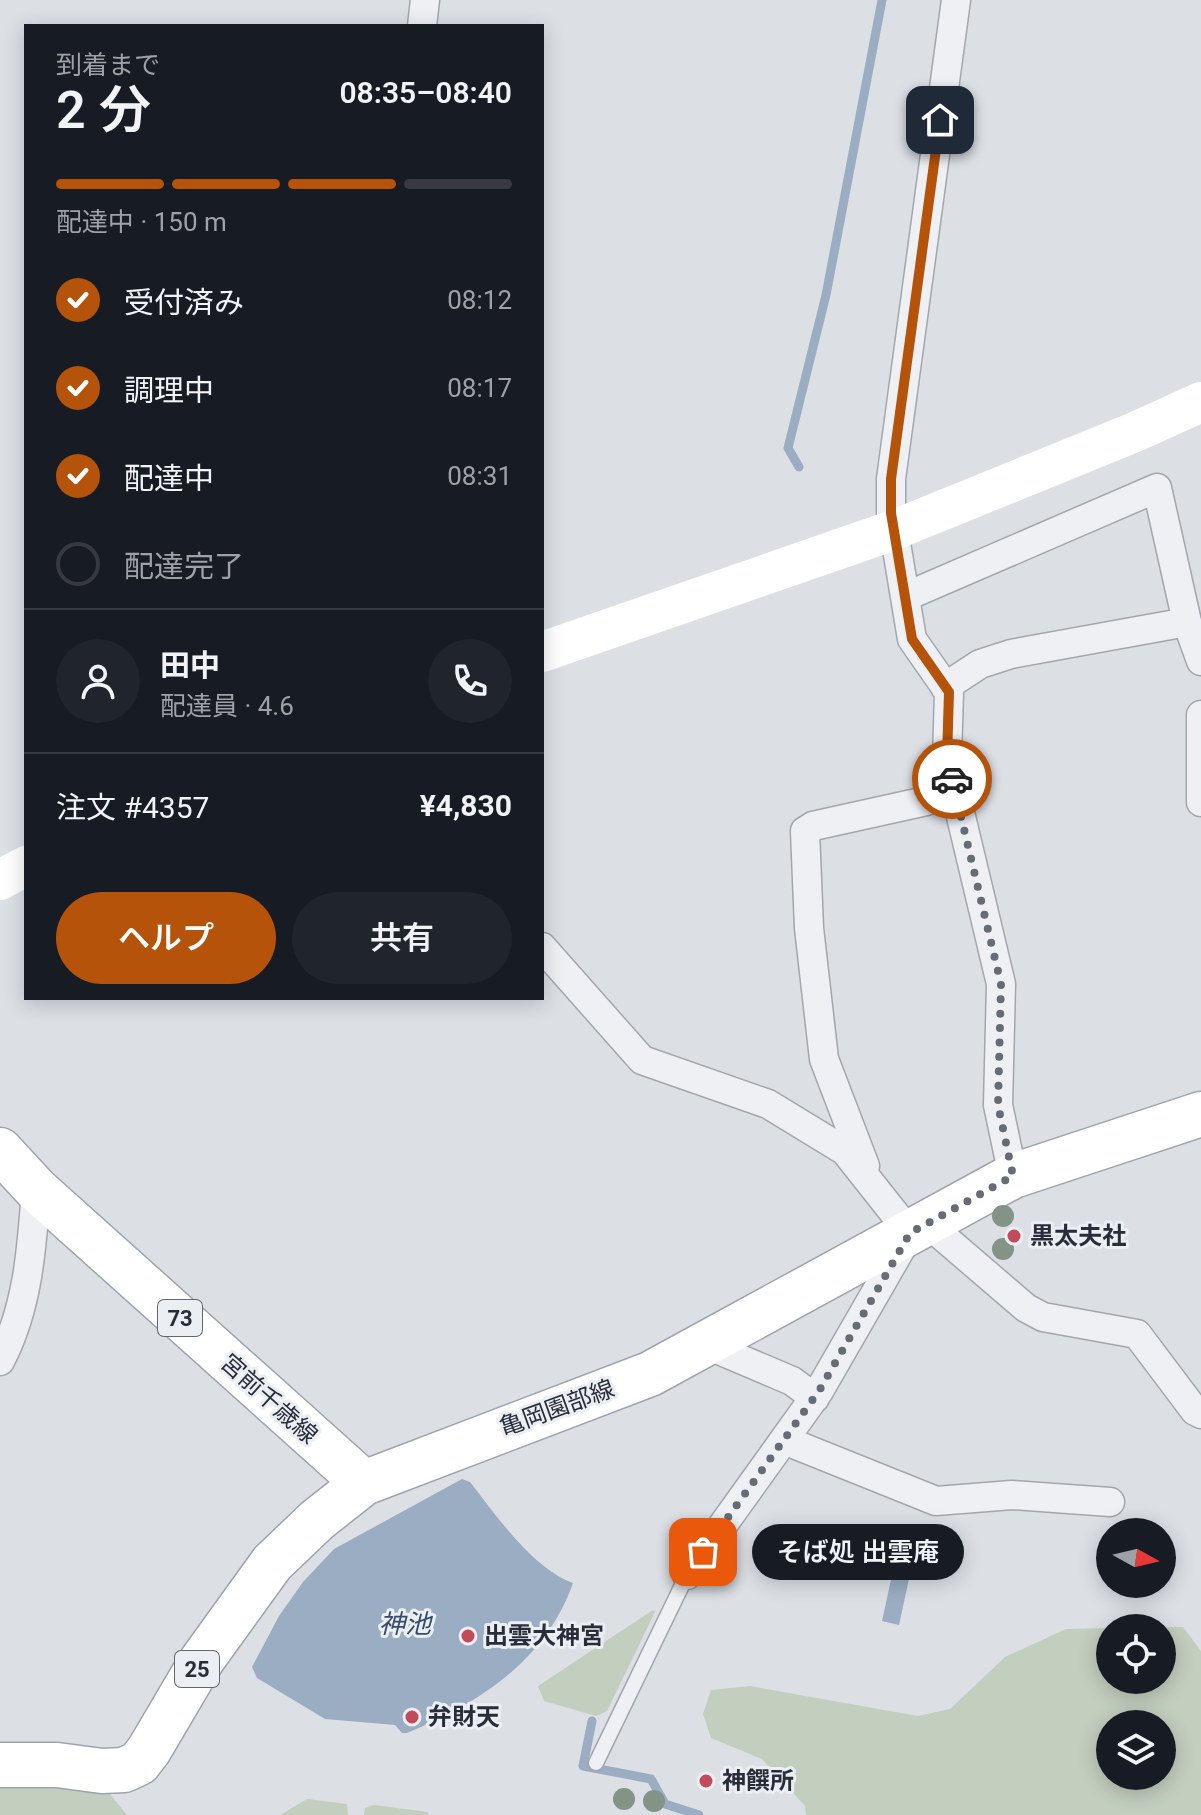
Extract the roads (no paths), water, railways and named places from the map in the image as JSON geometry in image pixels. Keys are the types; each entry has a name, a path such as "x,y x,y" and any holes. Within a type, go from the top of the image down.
{"main road":[{"name":"亀岡園部線","path":"0,1765 57,1765 102,1771 124,1770 139,1763 202,1660 272,1563 317,1520 364,1483 650,1374 1013,1176 1201,1114"},
{"name":"宮前千歳線","path":"0,1150 36,1189 364,1483"}],"street":[{"path":"422,24 425,0"},
{"path":"956,0 891,479 891,513 912,639 949,692 947,758 1001,984 998,1105 1013,1176"},
{"path":"544,651 894,530 1201,402"},
{"path":"907,596 1157,488 1187,622 1201,661"},
{"path":"945,687 980,664 1011,654 1187,622"},
{"path":"1201,715 1201,802"},
{"path":"870,1180 824,1059 809,928 805,831 813,826 926,801 954,790"},
{"path":"0,880 24,867"},
{"path":"544,949 642,1060 768,1104 845,1151 918,1228 1026,1308 1043,1317 1137,1334 1195,1411 1201,1414"},
{"path":"0,1361 11,1340 31,1263 36,1189"},
{"path":"687,1575 815,1398 918,1228"},
{"path":"705,1344 792,1381 815,1398"},
{"path":"784,1440 936,1501 1012,1495 1110,1502"}],"lane":[{"path":"596,1763 687,1575"}],"water":[{"name":"神池","path":"462,1479 470,1482 529,1553 543,1566 573,1583 546,1635 528,1656 484,1693 407,1733 402,1733 395,1725 325,1719 257,1678 252,1667 279,1616 303,1582 334,1549"},
{"path":"892,1575 909,1579 899,1625 882,1621"}],"waterway":[{"path":"799,467 788,448 826,295 882,0"},
{"path":"592,1721 583,1766 651,1779 665,1804 699,1815"}],"place":[{"name":"黒太夫社","path":"1014,1236"},
{"name":"そば処 出雲庵","path":"703,1552"},
{"name":"出雲大神宮","path":"468,1636"},
{"name":"弁財天","path":"412,1717"},
{"name":"神饌所","path":"706,1781"}]}
